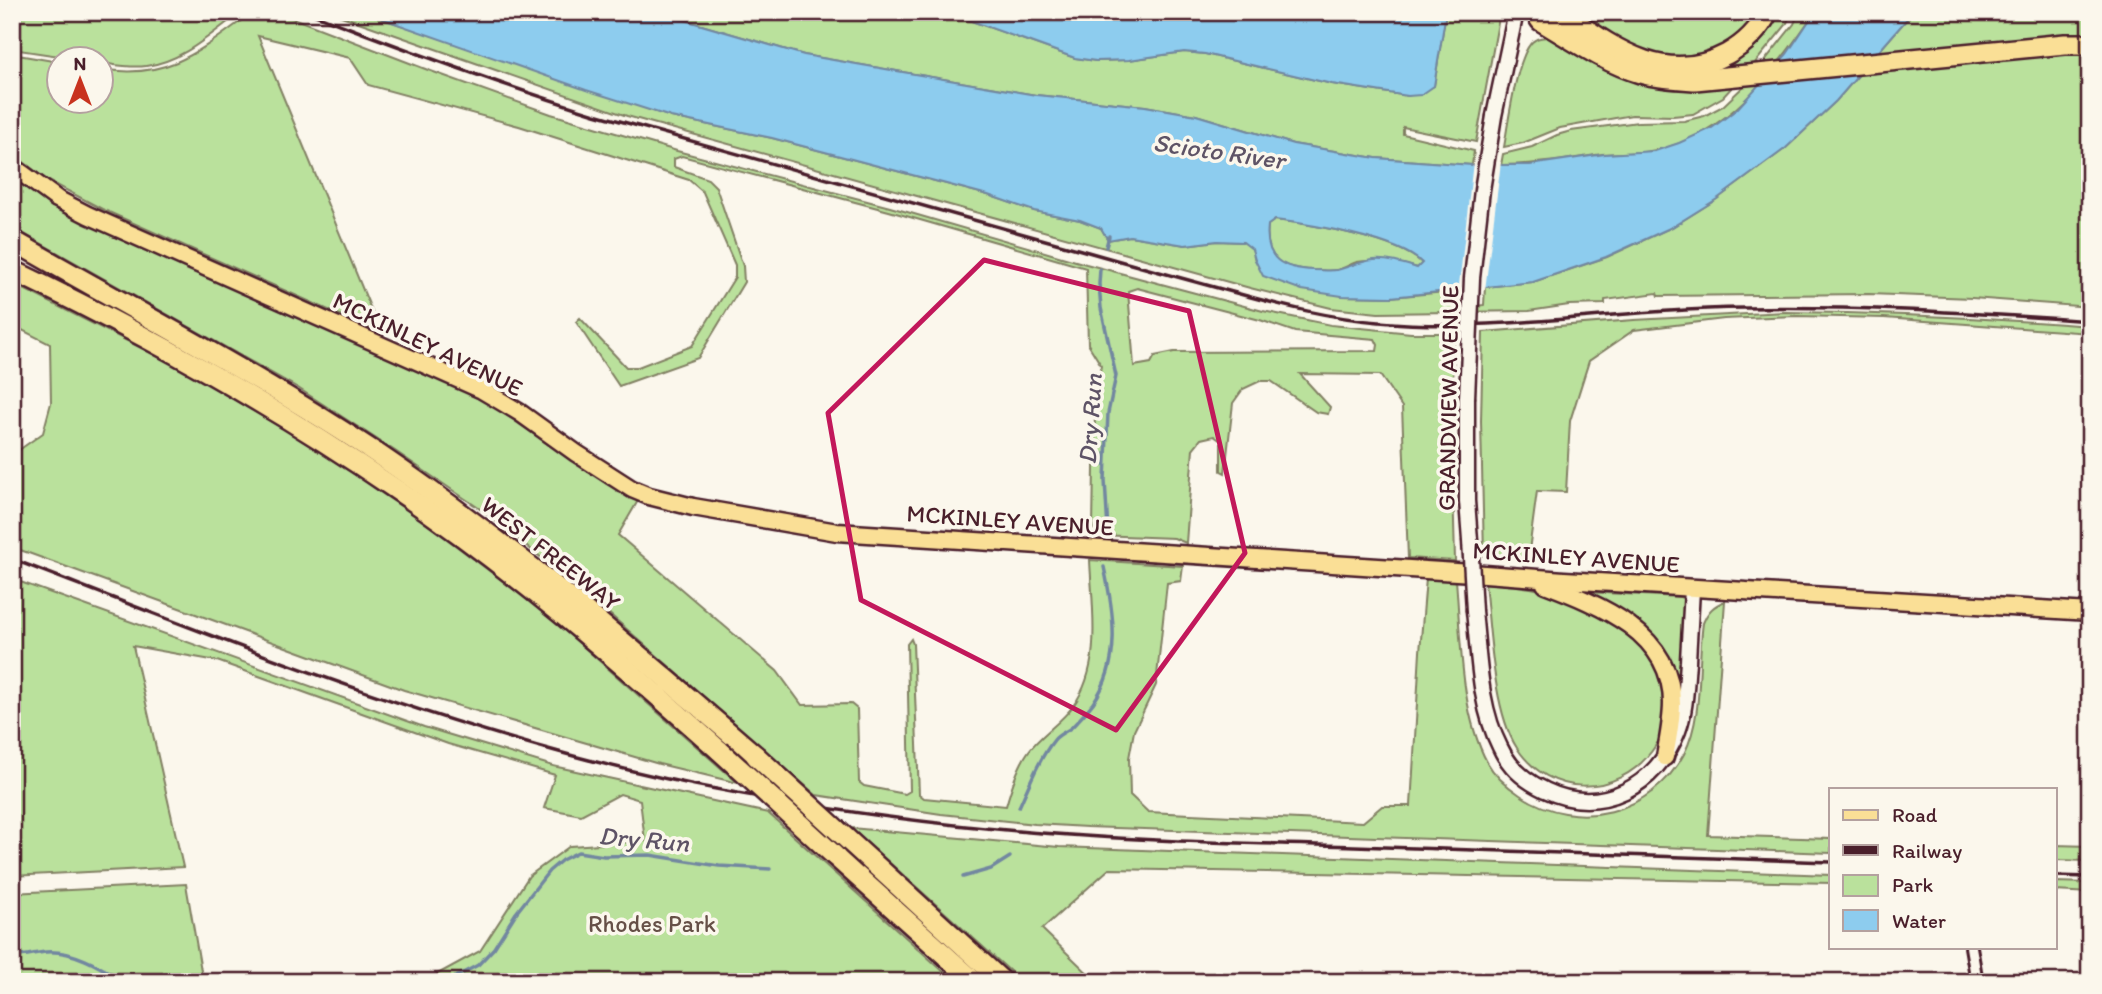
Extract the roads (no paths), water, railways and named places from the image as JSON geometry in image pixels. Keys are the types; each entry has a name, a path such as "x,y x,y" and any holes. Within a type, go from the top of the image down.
{"highway":[{"path":"1535,12 1541,21 1601,57 1631,70 1667,78 1695,80 2065,44 2090,44"},
{"path":"1561,12 1616,49 1655,64 1686,66 1717,59 1732,51 1755,32 1768,12"},
{"name":"WEST FREEWAY","path":"12,240 268,385 376,453 512,551 623,640 756,756 1003,982"},
{"name":"WEST FREEWAY","path":"12,270 187,359 300,426 395,488 515,576 623,664 975,982"}],"main road":[{"name":"GRANDVIEW AVENUE","path":"1516,12 1494,116 1472,278 1467,398 1467,501 1474,611 1484,698 1492,727 1506,758 1524,778 1559,796 1600,800 1629,790 1651,774 1665,757 1679,729 1683,712 1692,587"},
{"name":"MCKINLEY AVENUE","path":"12,166 57,199 88,215 482,390 519,412 618,481 649,496 693,507 837,532 2090,612"},
{"path":"1527,577 1582,598 1620,618 1650,644 1660,657 1671,686 1672,702 1665,757"}],"street":[{"path":"1971,948 1977,982"}],"water":[{"name":"Scioto River","path":"363,12 657,12 804,55 1036,95 1145,106 1196,115 1293,144 1376,158 1472,165 1530,165 1605,154 1655,151 1712,128 1737,109 1787,54 1815,12 1913,12 1836,101 1786,148 1717,199 1672,227 1606,257 1533,282 1391,297 1342,296 1302,290 1263,276 1252,249 1243,242 1217,241 1185,245 1130,236 1108,240 1101,228 1080,220 1034,211 988,195 772,138 671,117","holes":["1275,220 1331,229 1375,240 1411,254 1422,263 1417,268 1380,260 1334,270 1303,269 1285,265 1269,247 1268,225"]},
{"path":"926,12 1446,12 1434,86 1421,95 1408,96 1332,84 1205,54 1184,52 1129,60 1096,61 1075,58 963,18"}],"waterway":[{"name":"Dry Run","path":"1106,247 1109,236"},
{"name":"Dry Run","path":"1100,269 1101,308 1116,376 1108,413 1105,480 1108,531"},
{"name":"Dry Run","path":"1019,807 1049,747 1091,706 1108,671 1112,654 1113,619 1104,567"},
{"name":"Dry Run","path":"446,982 478,965 494,948 516,913 549,871 578,852 604,856 650,855 719,866 770,869"},
{"name":"Dry Run","path":"963,877 991,869 1010,857"},
{"name":"Dry Run","path":"12,956 46,952 67,954 87,961 125,982"}],"railway":[{"path":"308,12 451,66 595,114 1159,272 1325,314 1379,322 1461,325 1666,311 1803,307 2090,321"},
{"path":"12,559 264,655 434,715 607,765 775,800 937,823 1102,837 1829,862"},
{"path":"2056,876 2090,877"}],"park label":[{"name":"Rhodes Park","path":"652,923"}]}
